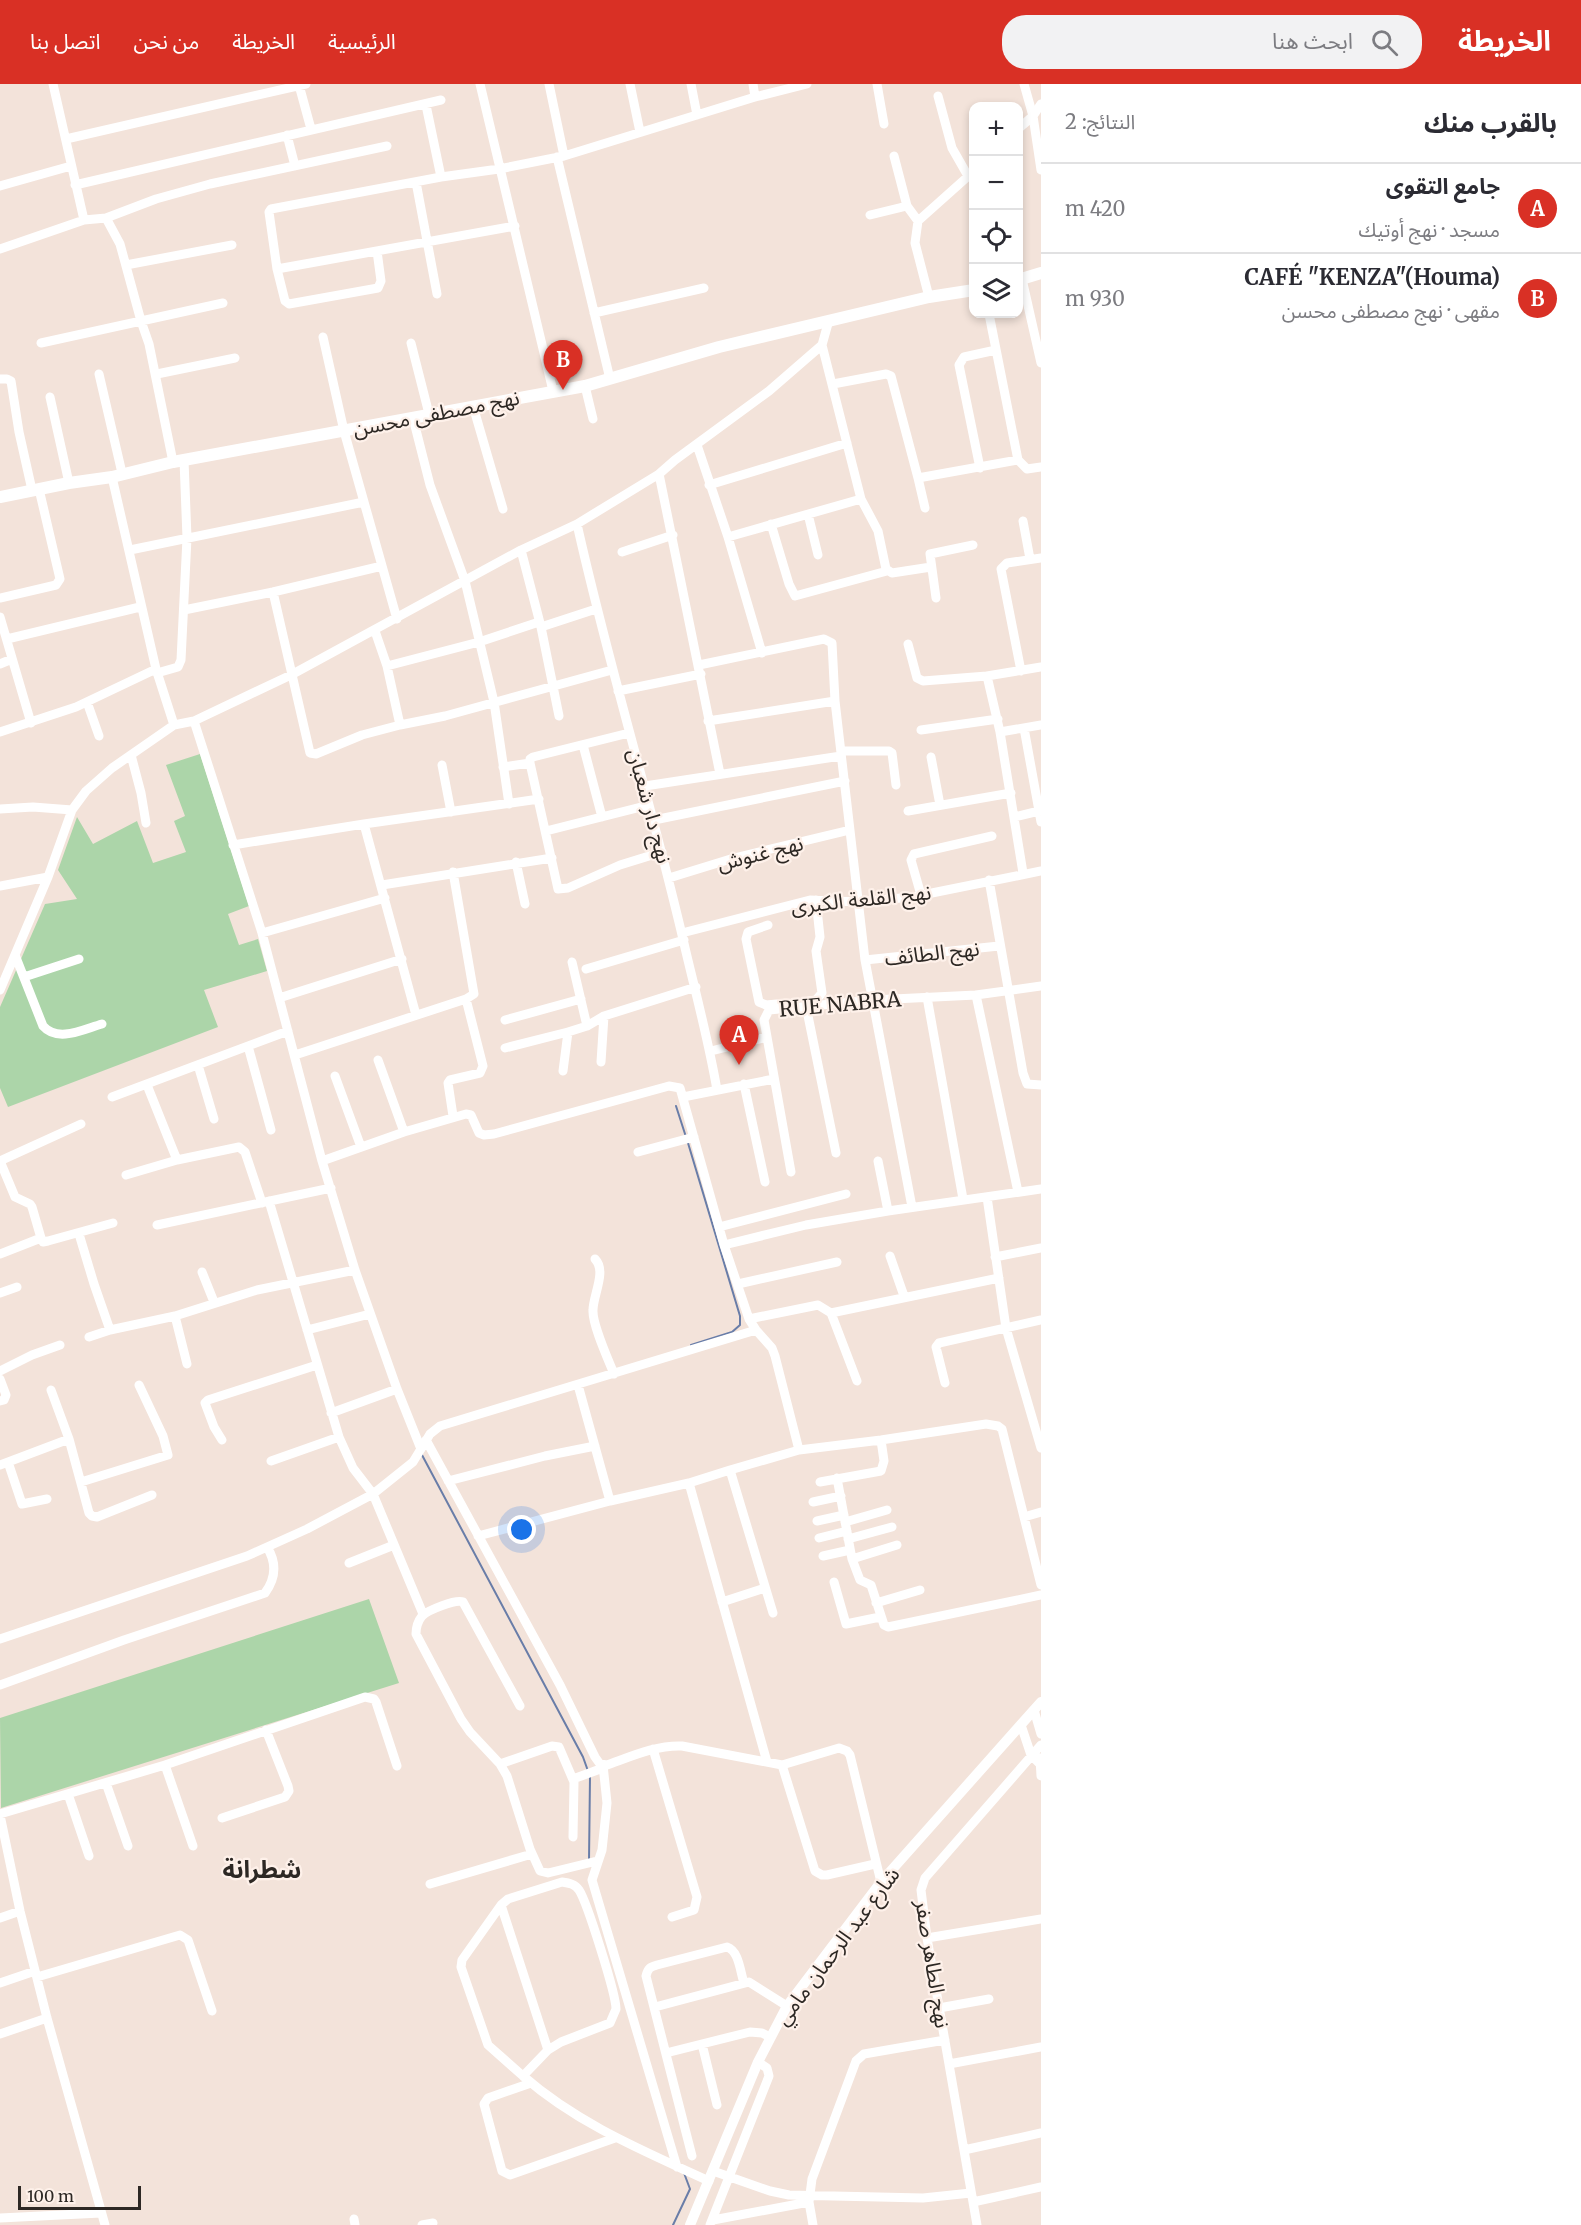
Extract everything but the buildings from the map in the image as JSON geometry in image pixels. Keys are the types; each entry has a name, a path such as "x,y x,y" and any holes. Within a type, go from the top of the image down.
{"main road":[{"path":"1023,278 1041,273"},
{"name":"نهج مصطفى محسن","path":"0,497 179,461 585,386 719,346 929,297 969,291"}],"street":[{"path":"53,84 84,220"},
{"path":"480,84 553,391"},
{"path":"549,84 561,157 610,379"},
{"path":"630,84 640,132"},
{"path":"691,84 697,115"},
{"path":"753,84 755,97"},
{"path":"377,251 381,281 378,288 289,304 285,301 277,269 268,214 271,209 561,157 755,97 807,84"},
{"path":"877,84 885,124"},
{"path":"1024,84 1033,116 1041,170"},
{"path":"66,139 303,85 310,129"},
{"path":"938,96 952,148 969,170"},
{"path":"75,185 441,100"},
{"path":"1023,125 1033,116 1041,104"},
{"path":"426,105 441,177"},
{"path":"287,135 296,166"},
{"path":"0,249 84,220 106,218 156,199 210,184 387,146"},
{"path":"894,156 907,206 918,221"},
{"path":"0,186 71,166"},
{"path":"929,297 915,243 918,221 969,175"},
{"path":"417,182 437,294"},
{"path":"870,215 907,206"},
{"path":"0,732 87,702 156,671 178,667 180,664 187,538 179,461 120,244 106,218"},
{"path":"277,269 515,226"},
{"path":"126,265 232,246"},
{"path":"1023,287 1041,363"},
{"path":"594,313 704,288"},
{"path":"41,343 223,303"},
{"path":"990,318 1018,460 1027,469 1041,467"},
{"path":"829,320 822,345 861,499 878,531 887,571"},
{"path":"323,337 344,431 397,619"},
{"path":"411,343 429,414"},
{"path":"0,990 48,877 72,810 99,778 174,725 194,721 291,675 521,550 577,524 659,474 770,391 822,345"},
{"path":"980,468 959,365 964,357 996,350"},
{"path":"157,374 235,358"},
{"path":"99,374 140,607 156,671 174,725"},
{"path":"833,384 886,374 891,376 925,508"},
{"path":"0,379 11,381 19,432 60,579 56,585 0,598"},
{"path":"585,386 592,419"},
{"path":"50,397 69,483"},
{"path":"473,406 502,509"},
{"path":"413,417 430,485 465,580 494,702 509,804"},
{"path":"709,485 847,443"},
{"path":"697,445 728,537 762,653"},
{"path":"918,478 1018,460"},
{"path":"659,474 720,774"},
{"path":"728,537 861,499"},
{"path":"130,550 364,502"},
{"path":"808,514 818,555"},
{"path":"1023,521 1030,559"},
{"name":"نهج دار شعبان","path":"577,524 596,609 654,820 696,987 711,1051 717,1090"},
{"path":"771,524 789,584 795,596 887,571 892,573 931,567"},
{"path":"622,552 673,535"},
{"path":"936,598 929,556 932,552 973,545"},
{"path":"521,550 540,625 559,717"},
{"path":"1021,671 1001,569 1006,563 1041,558"},
{"path":"184,610 382,567"},
{"path":"273,592 310,753 316,754 362,735 446,716 612,670"},
{"path":"7,639 140,607"},
{"path":"387,666 596,609"},
{"path":"0,617 31,723"},
{"path":"375,631 387,666 400,725"},
{"path":"618,691 762,653 824,639 831,641 835,701 865,960 912,1207"},
{"path":"908,644 919,680 987,676 1041,667"},
{"path":"0,664 12,659"},
{"path":"987,676 998,719 1023,873"},
{"path":"708,721 835,701"},
{"path":"87,702 99,736"},
{"path":"921,730 998,719"},
{"path":"194,721 262,933 322,1161 355,1270 397,1389 423,1445 448,1481 560,1685 595,1757 603,1767 607,1803 602,1850 592,1880 677,2167"},
{"path":"1000,732 1041,725"},
{"path":"1024,728 1041,822"},
{"path":"629,733 530,759 557,888 563,890 620,865 662,852"},
{"path":"583,745 602,817"},
{"path":"645,786 841,753 889,751 892,753 896,785"},
{"path":"130,755 141,793 146,823"},
{"path":"931,757 940,805"},
{"path":"502,767 530,763"},
{"path":"442,765 451,812"},
{"path":"654,820 845,781"},
{"path":"908,811 1011,793"},
{"path":"233,845 538,800"},
{"path":"546,831 649,805"},
{"path":"0,809 33,807 72,810"},
{"path":"1014,817 1039,811"},
{"path":"364,824 416,1016"},
{"name":"نهج غنوش","path":"669,878 734,858 850,830"},
{"path":"921,895 911,860 914,854 992,836"},
{"path":"381,885 552,858"},
{"path":"516,862 525,904"},
{"name":"نهج القلعة الكبرى","path":"586,969 683,937 816,900 858,902 921,895 1041,871"},
{"path":"294,1055 466,999 475,992 453,872"},
{"path":"0,886 48,877"},
{"path":"989,880 1024,1080 1027,1084 1041,1085"},
{"path":"262,933 385,898"},
{"path":"768,925 746,934 759,1002 766,1005 816,1000 822,993 816,951 820,937 816,900"},
{"name":"نهج الطائف","path":"865,960 999,946"},
{"path":"15,955 43,1026 48,1032 66,1034 102,1024"},
{"path":"24,977 79,959"},
{"path":"279,998 402,959"},
{"path":"572,962 587,1026"},
{"name":"RUE NABRA","path":"791,1172 764,1020 769,1010 873,1000 976,995 1041,986"},
{"path":"505,1048 587,1026 604,1016 696,987"},
{"path":"976,995 1018,1192"},
{"path":"927,997 963,1199"},
{"path":"453,1116 448,1083 450,1080 480,1073 483,1066 466,999"},
{"path":"505,1020 581,999"},
{"path":"806,1006 836,1153"},
{"path":"601,1062 604,1016"},
{"path":"112,1096 147,1085 288,1031"},
{"path":"563,1071 568,1032"},
{"path":"711,1051 767,1037"},
{"path":"248,1046 271,1130"},
{"path":"378,1060 404,1131"},
{"path":"198,1065 214,1119"},
{"path":"335,1076 360,1147"},
{"path":"683,1096 774,1078"},
{"path":"744,1084 765,1182"},
{"path":"147,1085 177,1160"},
{"path":"322,1161 453,1116 471,1115 476,1129 484,1135 515,1129 669,1086 680,1088 724,1245 749,1318 775,1356 799,1450"},
{"path":"81,1124 0,1161 15,1197 32,1207 41,1238 45,1242 113,1223"},
{"path":"638,1152 694,1137"},
{"path":"126,1175 177,1160 239,1147 242,1149 266,1202 294,1282 339,1437 353,1468 373,1494 423,1614"},
{"path":"878,1161 888,1211"},
{"path":"157,1225 331,1188"},
{"path":"724,1245 806,1226 888,1211 1041,1189"},
{"path":"719,1227 846,1194"},
{"path":"987,1197 1006,1328 1041,1448"},
{"path":"79,1234 110,1330"},
{"path":"0,1254 41,1238"},
{"path":"995,1257 1041,1248"},
{"path":"890,1256 904,1296"},
{"path":"595,1260 598,1263 600,1274 592,1312 614,1374"},
{"path":"738,1284 837,1262"},
{"path":"88,1337 176,1316 214,1302 355,1270"},
{"path":"202,1272 214,1302"},
{"path":"831,1313 999,1278"},
{"path":"0,1293 17,1287"},
{"path":"749,1318 818,1305 831,1313 857,1381"},
{"path":"307,1330 370,1314"},
{"path":"176,1316 187,1364"},
{"path":"945,1383 936,1347 939,1342 1041,1320"},
{"path":"0,1639 172,1582 267,1547 373,1494 413,1461 434,1430 440,1426 756,1330"},
{"path":"0,1371 32,1355 60,1345"},
{"path":"222,1440 214,1427 206,1401 317,1365"},
{"path":"0,1379 6,1395 4,1400 0,1401"},
{"path":"81,1482 168,1455 163,1436 139,1385"},
{"path":"578,1385 610,1500"},
{"path":"331,1413 397,1389"},
{"path":"51,1390 69,1439 89,1513 97,1517 153,1495"},
{"path":"478,1536 610,1500 689,1483 799,1450 986,1424 998,1425 1002,1429 1041,1585"},
{"path":"271,1461 339,1437"},
{"path":"46,1499 22,1504 4,1463 69,1439"},
{"path":"820,1482 881,1470 884,1461 881,1440"},
{"path":"448,1481 545,1456 595,1446"},
{"path":"730,1470 773,1613"},
{"path":"837,1478 851,1554 860,1580 871,1585 882,1624 888,1627 1041,1595"},
{"path":"689,1483 767,1762"},
{"path":"813,1502 841,1496"},
{"path":"819,1538 887,1510"},
{"path":"1024,1517 1041,1512"},
{"path":"817,1521 846,1527 892,1527"},
{"path":"349,1563 394,1545"},
{"path":"823,1556 851,1554 897,1545"},
{"path":"0,1685 124,1640 265,1593 273,1579 274,1566 273,1557 267,1547"},
{"path":"834,1582 846,1624 880,1617"},
{"path":"722,1602 765,1588"},
{"path":"876,1603 920,1590"},
{"path":"520,1706 463,1602 457,1600 423,1614 417,1625 416,1634 466,1726 500,1764 507,1776 532,1854 540,1871 548,1873 597,1861"},
{"path":"105,2225 46,2018 0,1815 165,1765 370,1697 376,1702 397,1766"},
{"path":"1037,1706 1041,1734"},
{"name":"شارع عبد الرحمان مامي","path":"690,2225 758,2062 788,2006 881,1882 1037,1706"},
{"path":"1021,1725 1037,1757 1041,1776"},
{"path":"222,1818 285,1797 287,1794 288,1786 267,1730"},
{"name":"نهج الطاهر صفر","path":"977,2225 927,1938 921,1890 925,1878 1037,1757 1041,1745"},
{"path":"500,1764 555,1746 562,1751 573,1779 573,1837"},
{"path":"573,1779 653,1749 670,1746 682,1746 782,1765 839,1748 850,1755 881,1882"},
{"path":"653,1749 697,1897 694,1910 672,1917"},
{"path":"165,1765 193,1846"},
{"path":"782,1765 815,1870 822,1875 827,1875 875,1864"},
{"path":"106,1783 128,1846"},
{"path":"68,1794 89,1856"},
{"path":"430,1884 532,1854"},
{"path":"615,2138 510,2175 502,2171 484,2104 488,2098 527,2079 548,2050 561,2042 610,2023 616,2009 578,1889 572,1884 562,1882 508,1899 501,1905 465,1954 461,1967 488,2045 527,2079 568,2111 615,2138 677,2167 711,2176 730,2177 779,2194 809,2199 972,2197 1041,2187"},
{"path":"501,1905 548,2050"},
{"path":"0,1918 20,1911"},
{"path":"927,1938 1041,1919"},
{"path":"0,1983 180,1935 188,1940 212,2011"},
{"path":"692,2156 646,1976 650,1967 726,1947 735,1953 744,1983"},
{"path":"655,2007 744,1983 753,1983 788,2006"},
{"path":"939,2008 989,1999"},
{"path":"0,2034 46,2018"},
{"path":"666,2053 750,2032 762,2033 770,2037"},
{"path":"813,2225 809,2199 812,2179 853,2066 859,2057 864,2054 945,2040"},
{"path":"702,2044 717,2105"},
{"path":"949,2064 1041,2047"},
{"path":"711,2222 769,2076 767,2068 758,2062"},
{"path":"964,2150 1041,2133"},
{"path":"711,2222 809,2199"},
{"path":"0,2217 101,2213"},
{"path":"422,2225 433,2223"}],"green space":[{"path":"200,754 249,906 228,914 239,945 258,939 267,971 204,990 218,1027 8,1107 0,1088 0,1007 45,904 77,899 58,870 77,817 93,844 137,821 153,863 186,852 174,821 185,816 166,765"},
{"path":"369,1599 399,1683 1,1808 0,1718"}],"waterway":[{"path":"676,1106 686,1137"},
{"path":"688,1143 740,1316 740,1325 732,1332 691,1345"},
{"path":"422,1455 583,1757 588,1771"},
{"path":"589,1861 590,1777"},
{"path":"673,2225 690,2189 684,2173"}],"place":[{"name":"CAFÉ \"KENZA\"(Houma)","path":"563,390"},
{"name":"جامع التقوى","path":"739,1065"}],"district":[{"name":"شطرانة","path":"262,1869"}]}
